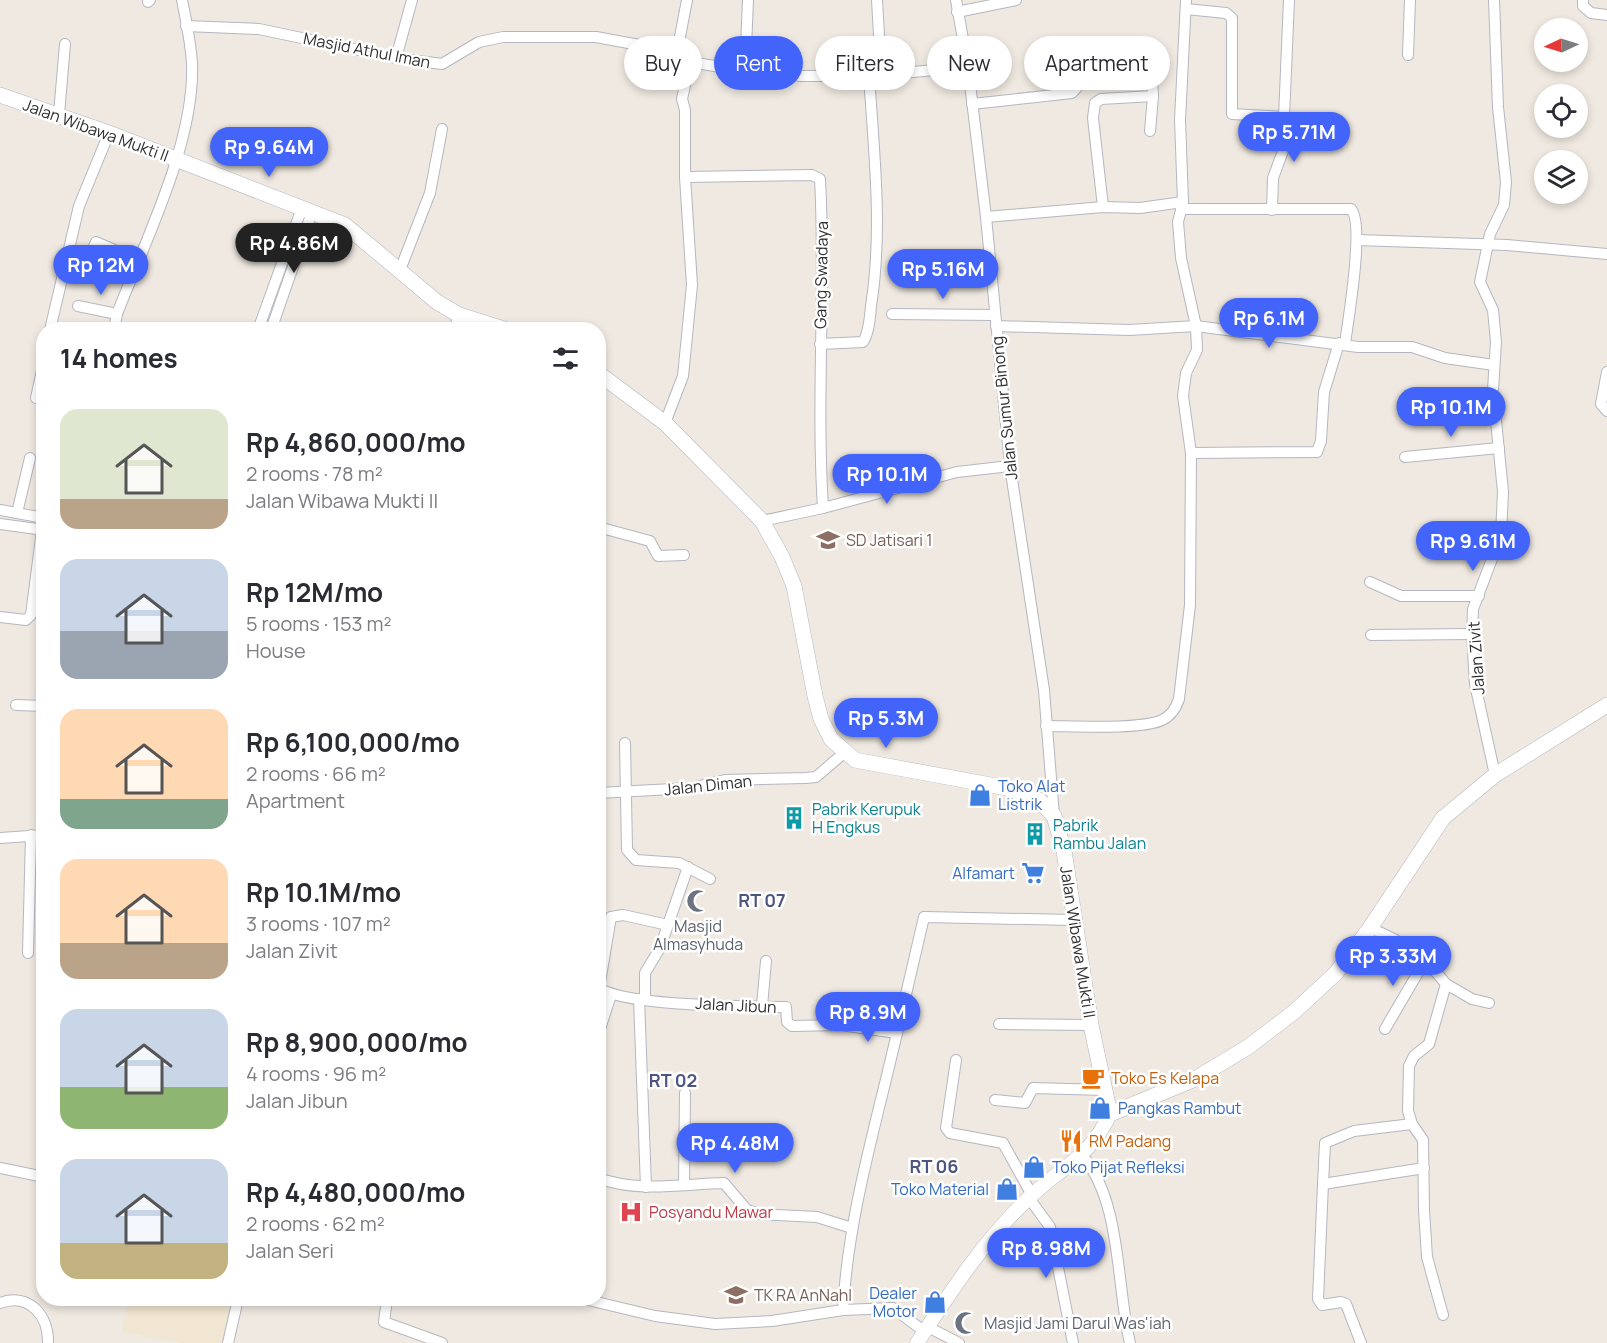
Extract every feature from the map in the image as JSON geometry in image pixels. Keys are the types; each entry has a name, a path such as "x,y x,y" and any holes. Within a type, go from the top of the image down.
{"main road":[{"name":"Jalan Wibawa Mukti II","path":"0,95 59,114 345,225 437,302 459,315 481,322"},
{"path":"606,379 665,423 762,521 782,557 794,586 821,719 831,739 855,760 1007,788 1039,800 1054,816"},
{"path":"1110,1114 1195,1079 1248,1047 1294,1012 1336,974 1370,928 1443,818 1495,775 1607,705"},
{"name":"Jalan Wibawa Mukti II","path":"1054,816 1064,851 1091,1025 1110,1114"}],"street":[{"path":"116,322 177,160 190,102 192,64 182,0"},
{"path":"396,58 412,0"},
{"path":"679,36 687,0"},
{"path":"746,36 748,0"},
{"path":"877,0 879,36"},
{"name":"Jalan Sumur Binong","path":"956,0 962,36"},
{"path":"957,12 1016,0"},
{"path":"1272,210 1273,177 1286,143 1284,117 1289,0"},
{"path":"1408,55 1410,0"},
{"name":"Jalan Zivit","path":"1494,0 1498,107 1506,182 1504,205 1490,234 1480,282 1493,310 1496,342 1493,390 1503,492 1501,535 1473,609 1472,634 1475,684 1495,775"},
{"path":"1583,0 1583,6 1591,13 1607,15"},
{"path":"1046,726 1116,726 1162,721 1175,710 1190,606 1191,453 1184,396 1186,373 1197,350 1196,326 1181,258 1178,222 1182,206 1180,120 1186,4 1226,13 1232,18 1232,114 1284,117"},
{"name":"Masjid Athul Iman","path":"186,26 259,29 396,58 442,64 479,42 503,37 596,37 624,42"},
{"path":"59,114 65,44"},
{"path":"665,423 683,376 692,285 685,177 685,110 682,99 684,90"},
{"path":"820,344 860,344 866,340 877,267 877,222 870,90"},
{"name":"Jalan Sumur Binong","path":"970,90 986,217 1010,466 1044,690 1054,816"},
{"path":"972,105 1072,93 1075,90"},
{"path":"1150,131 1153,90"},
{"path":"1103,207 1093,118 1095,103 1101,99 1153,96"},
{"path":"400,270 430,193 442,129"},
{"path":"52,322 79,206 109,133"},
{"name":"Gang Swadaya","path":"685,177 817,176 822,215 819,434 823,508"},
{"path":"986,217 1103,207 1352,209 1356,215 1357,240 1342,344 1324,392 1322,441 1317,452 1191,453"},
{"path":"261,322 307,210"},
{"path":"273,322 307,210"},
{"path":"90,255 97,237 138,260"},
{"path":"1357,240 1488,245 1607,254"},
{"path":"78,306 117,314"},
{"path":"892,314 1129,330 1196,326 1342,344 1412,346 1445,358 1494,365"},
{"path":"457,322 459,315"},
{"path":"1607,372 1601,404 1607,411"},
{"path":"1405,456 1499,448"},
{"path":"17,513 30,458"},
{"path":"762,521 823,508 957,472 1010,466"},
{"path":"0,510 36,517"},
{"path":"0,524 36,529"},
{"path":"606,529 650,541 658,556 684,555"},
{"path":"0,617 26,620 31,615 36,580"},
{"path":"1370,582 1401,596 1479,596"},
{"path":"1371,635 1472,634"},
{"path":"16,705 36,706"},
{"path":"625,743 627,850 636,860 679,863 710,879"},
{"name":"Jalan Diman","path":"606,793 691,788 725,780 816,777 845,752"},
{"path":"28,953 31,835"},
{"path":"0,838 36,835"},
{"path":"646,1187 642,1000 645,973 660,948 688,867"},
{"path":"606,946 611,916 623,915 668,925"},
{"path":"843,1310 843,1281 852,1228 924,917 1073,920"},
{"path":"1370,928 1402,941 1425,958 1446,984 1472,999 1489,1003"},
{"path":"1385,1029 1425,958"},
{"path":"762,1006 766,961"},
{"path":"1443,1315 1427,1257 1423,1140 1412,1124 1408,1111 1409,1066 1414,1056 1429,1044 1446,984"},
{"name":"Jalan Jibun","path":"606,992 642,1000 786,1007 787,1022 792,1026 841,1025 897,1033"},
{"path":"606,1010 611,995"},
{"path":"999,1024 1091,1025"},
{"path":"956,1060 946,1128 950,1133 1003,1143 1030,1197 1050,1227 1073,1343"},
{"path":"995,1100 1025,1103 1032,1088 1104,1090"},
{"path":"684,1184 685,1093"},
{"path":"923,1334 984,1247 1030,1197 1082,1155 1100,1135 1110,1114"},
{"path":"1361,1343 1346,1304 1341,1302 1322,1305 1318,1299 1325,1143 1354,1131 1412,1124"},
{"path":"1082,1155 1098,1180 1112,1226 1124,1318 1130,1343"},
{"path":"0,1168 36,1175"},
{"path":"1323,1184 1424,1168"},
{"path":"606,1180 646,1187 724,1184 747,1210 817,1217 852,1228"},
{"path":"0,1302 28,1303 35,1307 45,1322 48,1343"},
{"path":"606,1304 655,1316 716,1324 772,1321 843,1310 892,1308 923,1334 959,1343"},
{"path":"228,1343 236,1306"},
{"path":"386,1306 384,1322 442,1343"}],"shaded area":[{"path":"128,1306 236,1306 228,1343 183,1343 122,1332"}],"place":[{"name":"SD Jatisari 1","path":"828,540"},
{"name":"Toko Alat Listrik","path":"980,795"},
{"name":"Pabrik Kerupuk H Engkus","path":"794,818"},
{"name":"Pabrik Rambu Jalan","path":"1035,834"},
{"name":"Alfamart","path":"1033,873"},
{"name":"Masjid Almasyhuda","path":"698,901"},
{"name":"Toko Es Kelapa","path":"1093,1078"},
{"name":"Pangkas Rambut","path":"1100,1108"},
{"name":"RM Padang","path":"1071,1141"},
{"name":"Toko Pijat Refleksi","path":"1034,1167"},
{"name":"Toko Material","path":"1007,1189"},
{"name":"Posyandu Mawar","path":"631,1212"},
{"name":"TK RA AnNahl","path":"736,1295"},
{"name":"Dealer Motor","path":"935,1302"},
{"name":"Masjid Jami Darul Was'iah","path":"966,1323"}],"district":[{"name":"RT 07","path":"762,901"},
{"name":"RT 02","path":"673,1081"},
{"name":"RT 06","path":"934,1167"}]}
